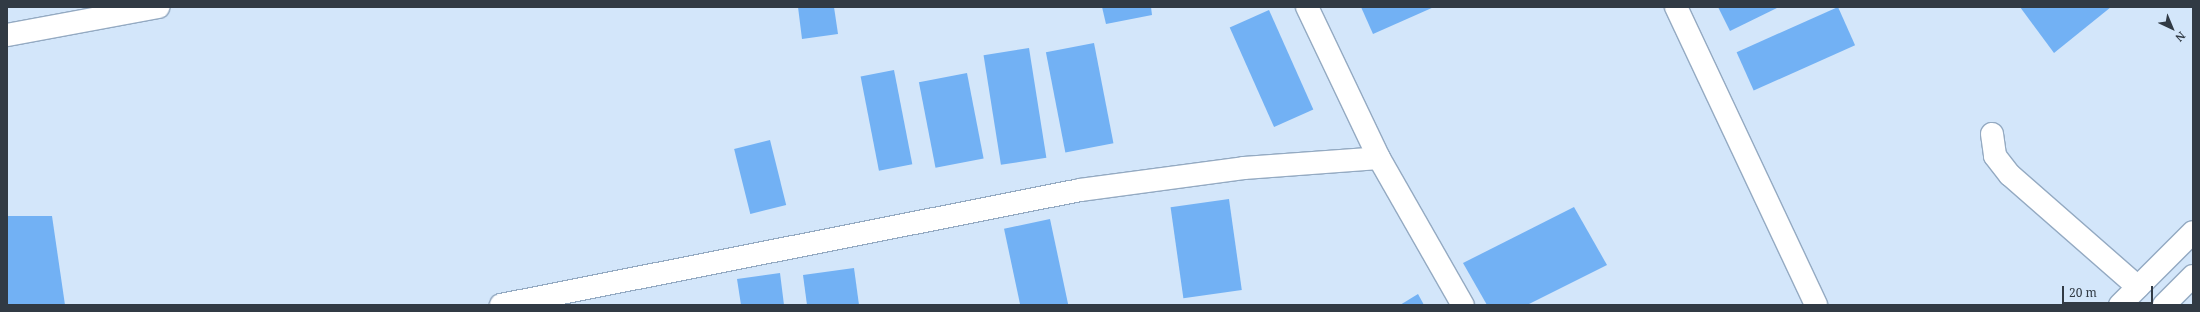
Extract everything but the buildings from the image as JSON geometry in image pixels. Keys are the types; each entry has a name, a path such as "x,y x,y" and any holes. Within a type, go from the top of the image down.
{"street":[{"path":"7,35 158,7"},
{"path":"1307,7 1380,158 1464,305"},
{"path":"1676,7 1816,305"},
{"path":"1992,134 1995,156 2010,175 2138,287"},
{"path":"501,305 1080,190 1244,168 1380,158"},
{"path":"2120,305 2193,232"},
{"path":"2164,305 2193,276"}]}
